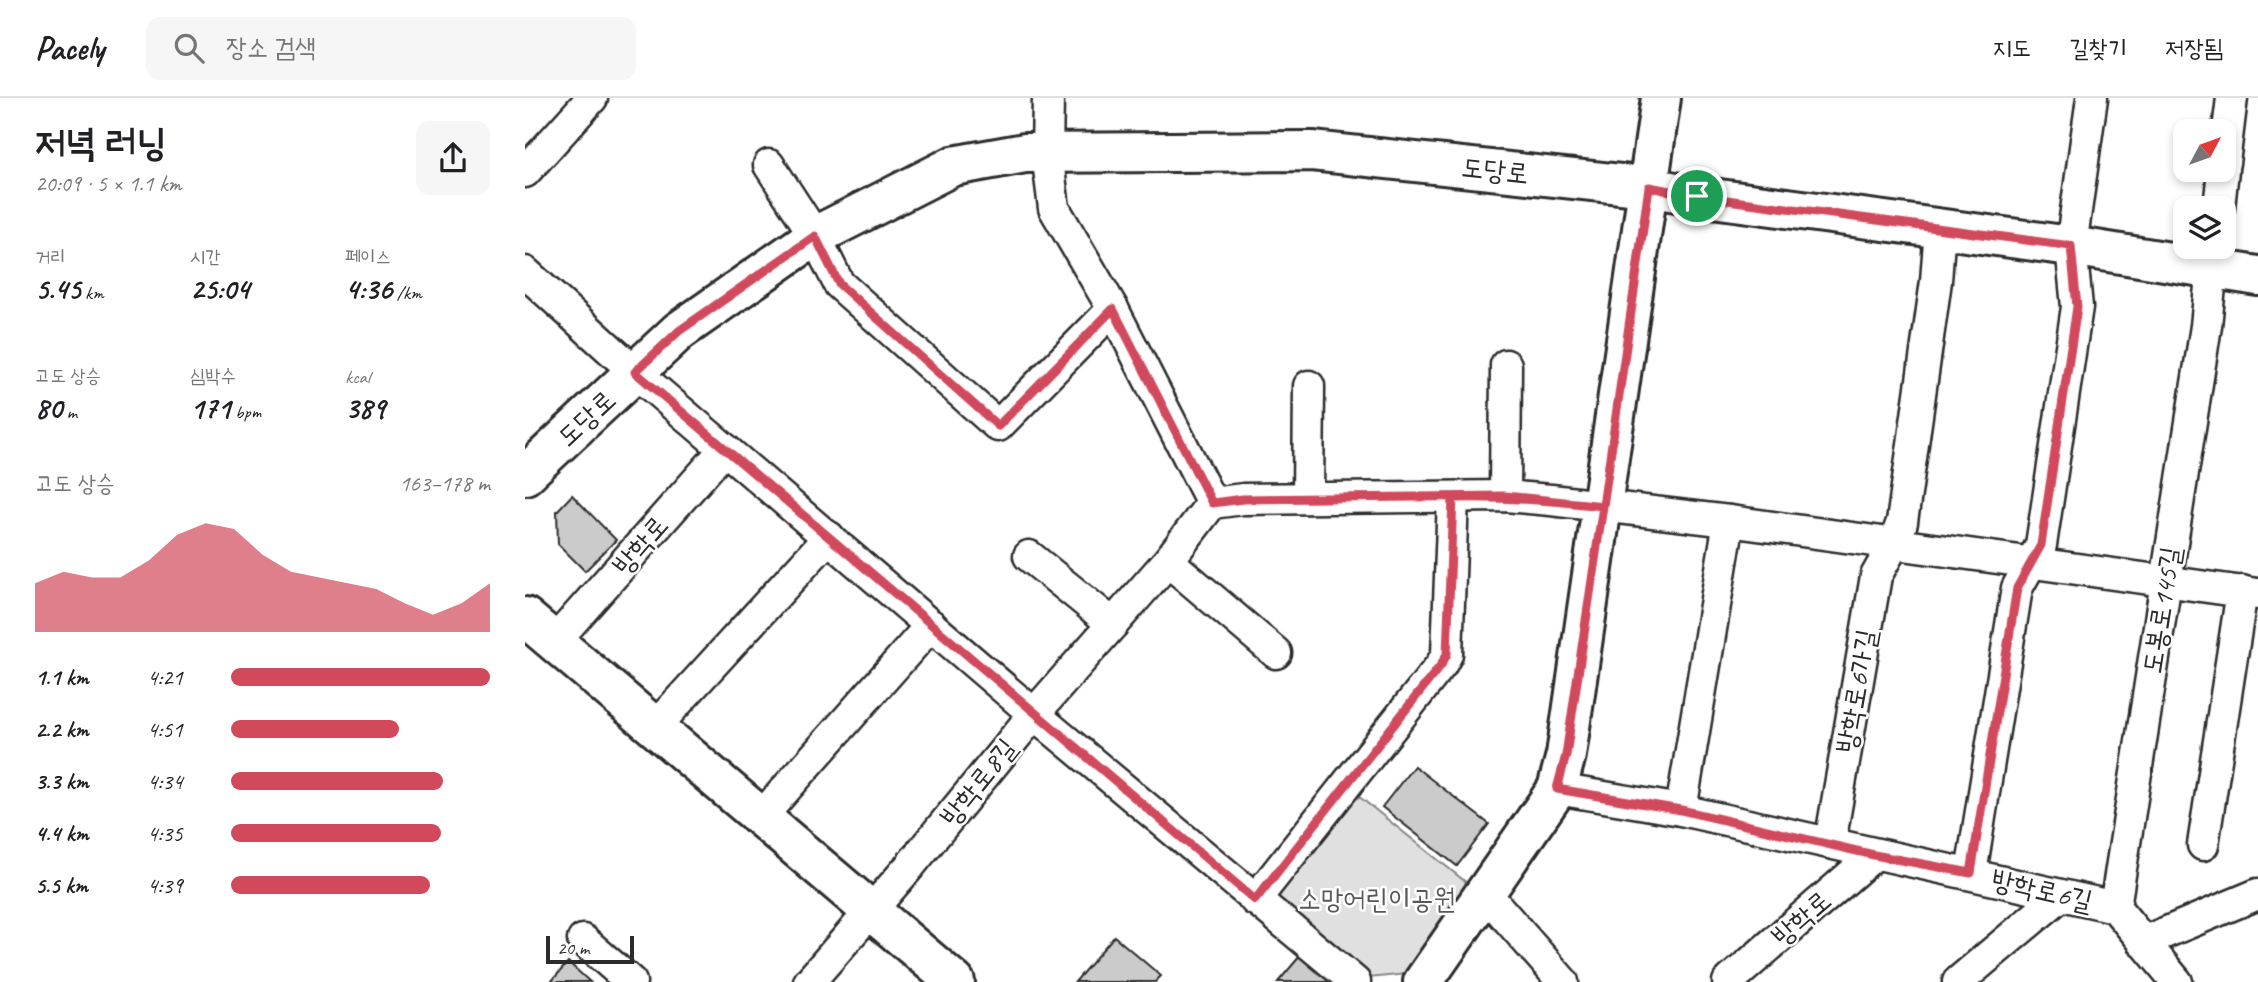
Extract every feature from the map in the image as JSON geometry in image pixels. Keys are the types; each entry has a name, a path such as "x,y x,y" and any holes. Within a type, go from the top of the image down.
{"main road":[{"path":"1423,982 1557,789 1566,755 1661,98"},
{"name":"도당로","path":"525,475 679,331 815,236 953,166 1015,154 1311,151 1649,187 1697,196 2071,246 2173,254"},
{"name":"도당로","path":"2217,259 2258,276"},
{"path":"525,617 955,982"}],"street":[{"path":"525,172 592,98"},
{"path":"1048,98 1047,153 1054,208 1113,309 1212,503 1243,499 1505,496 1729,521 2250,593 2203,845"},
{"path":"1971,873 2017,588 2041,545 2077,307 2071,246 2092,98"},
{"path":"2229,119 2232,98"},
{"path":"769,164 815,236 839,284 998,426 1113,309"},
{"path":"1894,544 1902,522 1936,281 1940,228"},
{"name":"도봉로145길","path":"2115,907 2206,326 2212,259"},
{"path":"525,272 635,372 1034,714 1355,982"},
{"path":"1505,496 1506,365"},
{"path":"1308,498 1309,386"},
{"name":"방학로","path":"554,642 725,449"},
{"path":"1255,900 1447,654 1453,498"},
{"name":"방학로8길","path":"809,982 1034,714 1168,561 1212,503"},
{"path":"1681,810 1729,521"},
{"path":"655,727 829,537"},
{"name":"방학로6가길","path":"1830,843 1876,576 1894,544"},
{"path":"1029,556 1113,624"},
{"path":"1168,561 1276,653"},
{"path":"761,817 931,625"},
{"name":"방학로6길","path":"1557,789 1681,810 2115,907"},
{"name":"방학로","path":"1728,982 1874,855"},
{"path":"1486,894 1563,982"},
{"path":"2143,942 2258,894"},
{"path":"1958,982 2060,896"},
{"path":"2115,907 2177,982"},
{"path":"583,940 631,982"}],"green space":[{"name":"소망어린이공원","path":"1357,795 1477,891 1417,973 1369,978 1274,900"}],"building":[{"path":"572,495 616,540 585,571 558,544 557,511"},
{"path":"1414,766 1489,824 1457,866 1382,807"},
{"path":"1114,936 1161,976 1155,982 1075,982"},
{"path":"1300,956 1332,982 1278,982"},
{"path":"568,962 590,982 551,982"}],"route":[{"path":"1697,196 1649,187 1603,506 1505,496 1243,499 1212,503 1113,309 998,426 839,284 815,236 679,331 635,372 1255,900 1447,654 1453,498 1505,496 1551,500 1603,506 1566,755 1557,789 1681,810 1874,855 1971,873 2017,588 2041,545 2077,307 2071,246 1697,196"}]}
